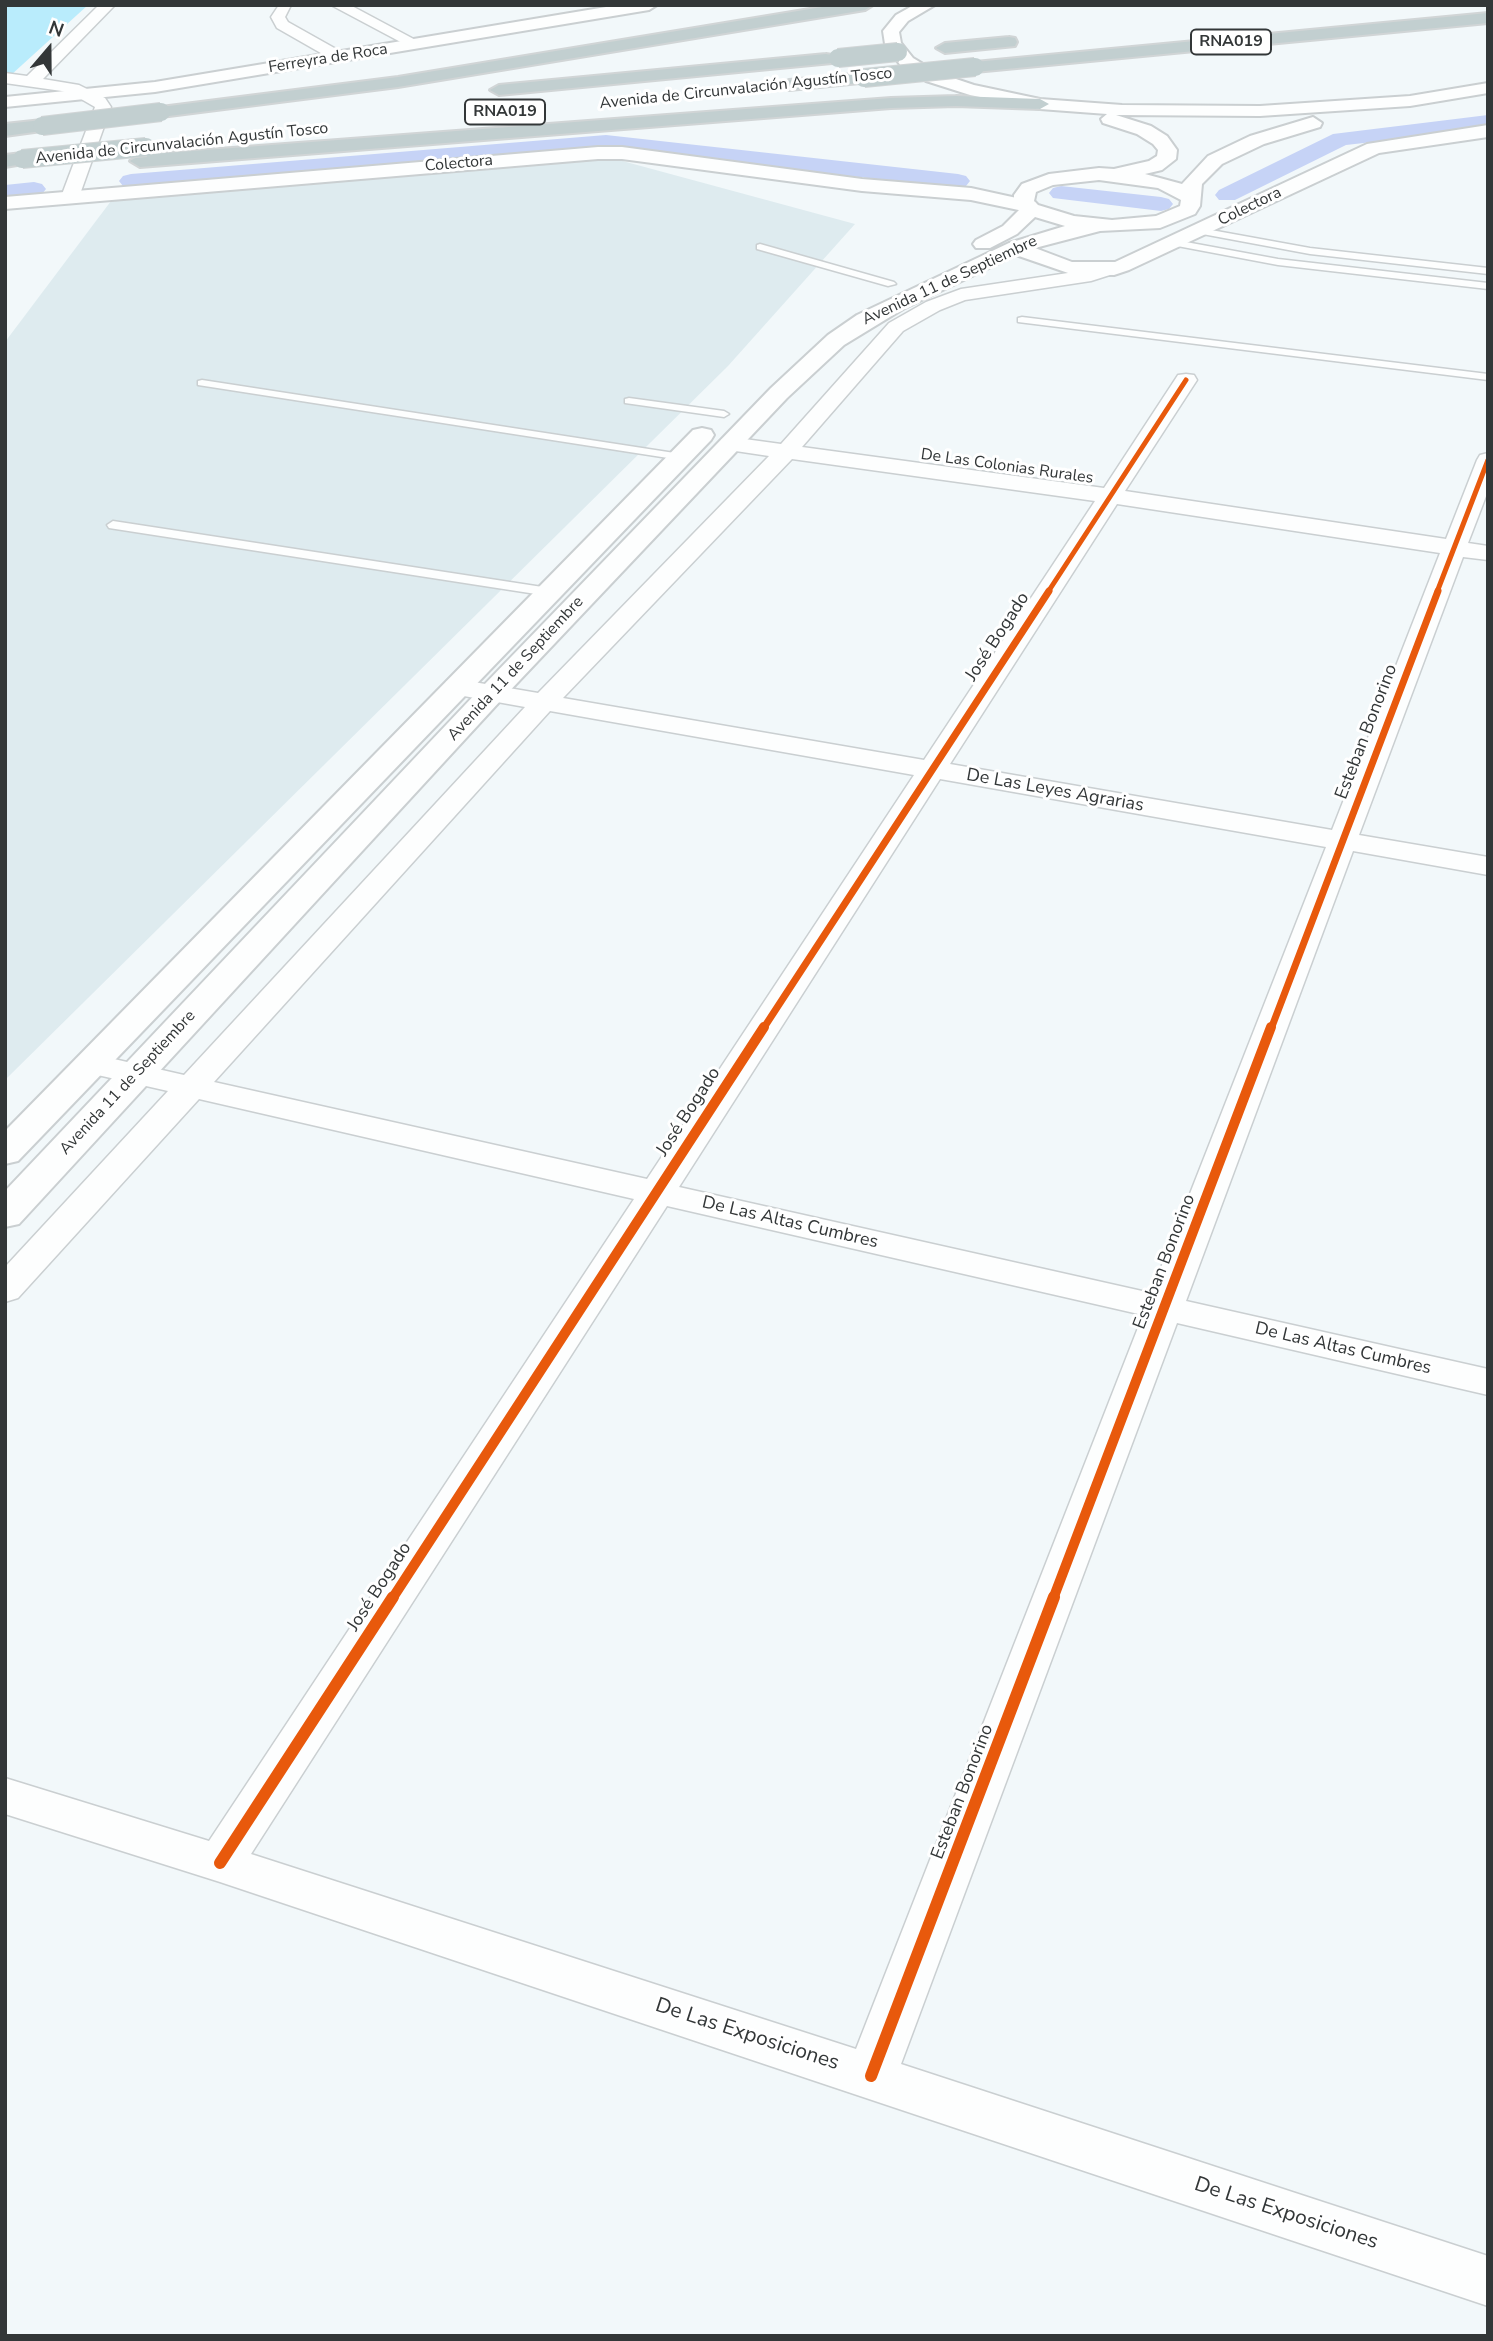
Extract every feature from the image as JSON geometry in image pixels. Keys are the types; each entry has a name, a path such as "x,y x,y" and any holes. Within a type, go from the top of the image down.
{"highway":[{"path":"160,117 452,74 865,5"},
{"name":"Avenida de Circunvalación Agustín Tosco","path":"771,87 1488,18"},
{"name":"Avenida de Circunvalación Agustín Tosco","path":"479,92 1027,40"},
{"name":"Avenida de Circunvalación Agustín Tosco","path":"5,137 40,130 160,117 410,98"},
{"path":"12,165 891,103 956,101 1049,105"},
{"name":"Avenida de Circunvalación Agustín Tosco","path":"143,154 405,122"},
{"path":"5,130 40,130"}],"main road":[{"name":"Ferreyra de Roca","path":"5,102 89,95 339,57 649,5"},
{"path":"927,5 902,18 891,31 892,44 907,62 932,77 970,90 1049,105 1143,130 1160,140 1168,150 1166,159 1154,166 1099,174"},
{"path":"1099,225 1138,225 1169,219 1188,210 1192,183 1205,166 1240,147 1291,128 1418,100 1488,88"},
{"path":"1049,105 1122,110 1220,111 1418,100 1488,99"},
{"name":"Colectora","path":"1013,238 1056,264 1106,270 1133,262 1175,243 1374,148 1488,131"},
{"name":"Colectora","path":"5,203 622,153 813,180 971,194 1030,207 1059,219 1099,225"},
{"path":"1099,174 1163,183 1180,190 1190,198"},
{"name":"Colectora","path":"912,189 1099,174"},
{"name":"Avenida 11 de Septiembre","path":"5,1215 492,693 730,444 826,349 865,320 1013,238 1030,207 1024,202 1025,192 1049,180"},
{"name":"Avenida 11 de Septiembre","path":"805,338 859,300 891,284 1013,238 1055,234 1099,225"},
{"name":"Avenida 11 de Septiembre","path":"5,1153 731,406"}],"street":[{"path":"32,81 108,5"},
{"path":"338,5 415,44"},
{"path":"285,7 278,17 282,25 339,57"},
{"path":"5,78 73,88 99,101 103,110 70,197"},
{"path":"5,1290 544,702 787,451 896,327 908,318 961,295 1080,277 1106,270"},
{"name":"José Bogado","path":"220,1863 1186,380"},
{"name":"De Las Colonias Rurales","path":"730,444 1109,496 1471,550"},
{"name":"Esteban Bonorino","path":"872,2076 1343,841 1471,550 1488,460"},
{"name":"De Las Leyes Agrarias","path":"456,687 1488,866"},
{"name":"De Las Altas Cumbres","path":"92,1064 1488,1382"},
{"name":"De Las Exposiciones","path":"5,1796 220,1863 872,2076 1488,2281"}],"lane":[{"path":"1200,231 1310,251 1488,271"},
{"path":"1175,243 1278,262 1488,286"},
{"path":"760,247 891,284"},
{"path":"1022,320 1488,377"},
{"path":"202,383 681,457"},
{"path":"629,401 731,406"},
{"path":"113,524 549,592"}],"shaded area":[{"path":"5,5 88,5 11,75 5,75"},
{"path":"604,156 855,224 728,366 5,1080 5,342 114,197"}],"waterway":[{"path":"1227,195 1341,139 1488,122"},
{"path":"131,181 606,142 958,181"},
{"path":"5,192 34,189"},
{"path":"1061,193 1161,204"}],"cycle path":[{"path":"220,1863 1186,380"},
{"path":"871,2076 1488,460"}]}
